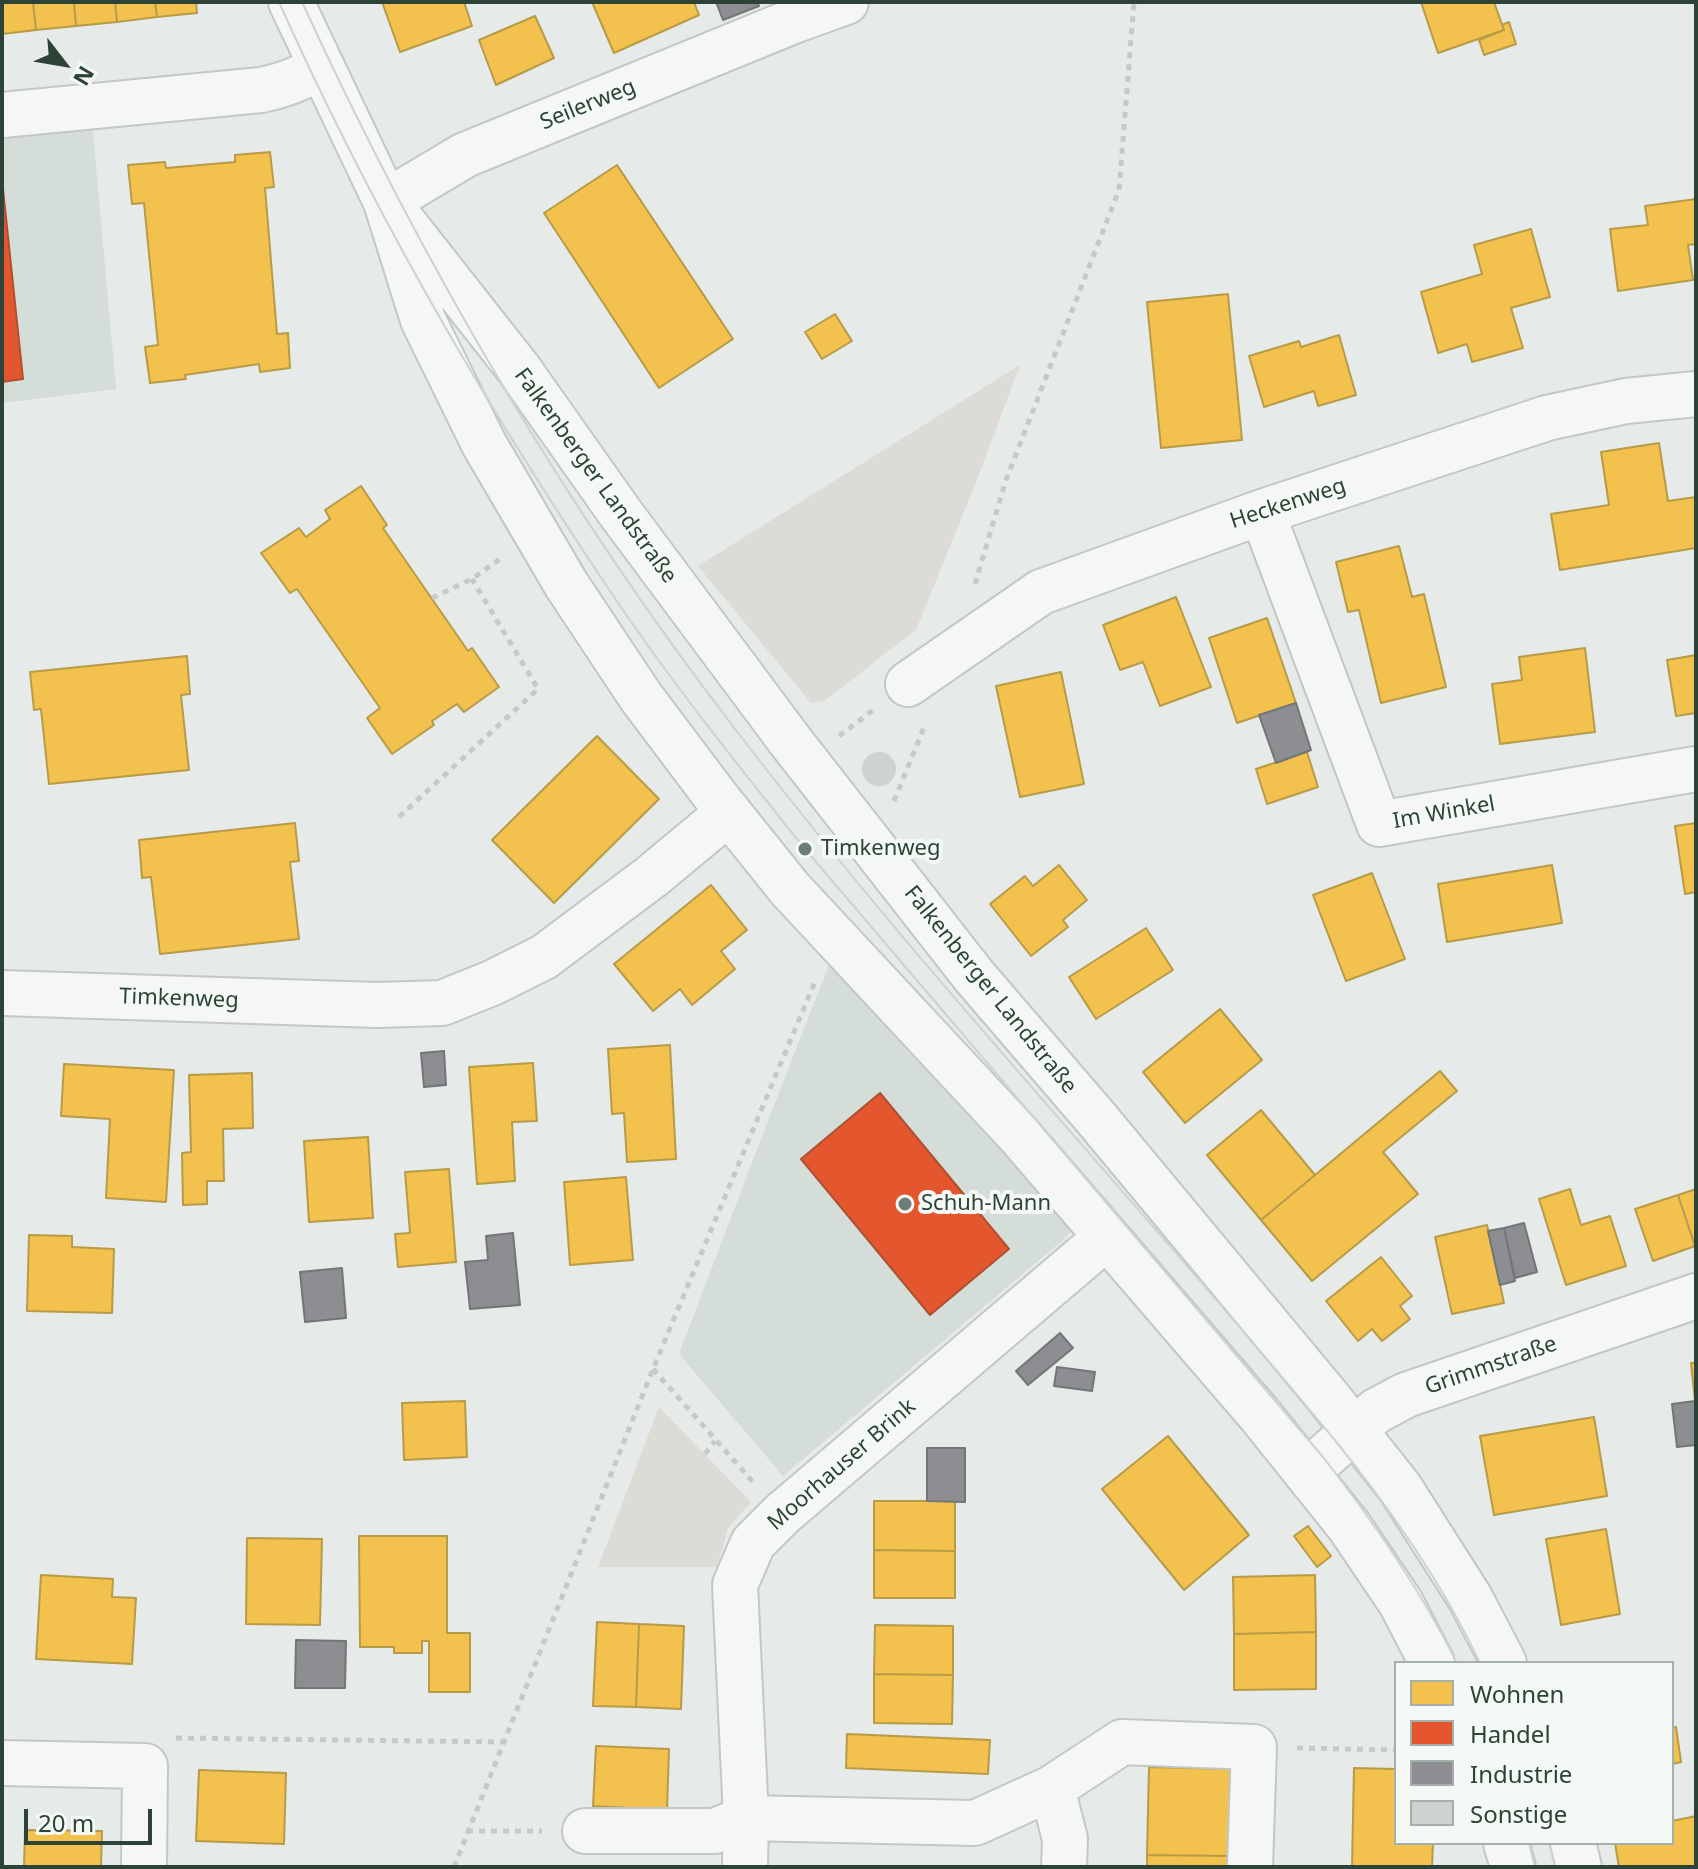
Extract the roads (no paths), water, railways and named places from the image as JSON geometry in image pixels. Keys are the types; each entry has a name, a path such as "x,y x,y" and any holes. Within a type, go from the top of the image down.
{"street":[{"name":"Falkenberger Landstraße","path":"291,2 386,202 423,320 484,444 566,584 641,697 790,889 1019,1135 1307,1472 1349,1526 1401,1603 1431,1661"},
{"name":"Seilerweg","path":"386,202 465,155 792,11 846,2"},
{"path":"2,115 276,88 322,67"},
{"name":"Falkenberger Landstraße","path":"386,202 518,368 621,514 791,742 965,964 1157,1191 1400,1488 1470,1598 1503,1661"},
{"name":"Heckenweg","path":"908,684 1041,592 1262,512 1547,418 1626,401 1696,394"},
{"name":"Im Winkel","path":"1262,512 1379,824 1696,769"},
{"name":"Timkenweg","path":"2,993 377,1005 442,1003 544,957 651,877 728,813"},
{"name":"Moorhauser Brink","path":"745,1867 746,1818 735,1585 753,1543 782,1514 1107,1237"},
{"name":"Grimmstraße","path":"1307,1472 1376,1411 1406,1395 1696,1296"},
{"path":"585,1831 715,1831 746,1818 975,1823 1052,1788 1122,1742 1254,1747 1250,1867"},
{"path":"2,1763 145,1766 144,1867"},
{"path":"1052,1788 1065,1839 1064,1867"},
{"path":"1507,1845 1513,1867"},
{"path":"1574,1845 1579,1867"}],"tram line":[{"path":"279,2 351,153 431,302 517,447 631,622 805,849 1323,1457 1395,1557 1456,1661"},
{"path":"302,2 394,191 444,284 552,465 669,640 804,817 879,908 1338,1444 1415,1549 1450,1605 1479,1661"},
{"path":"1530,1845 1535,1867"},
{"path":"1550,1845 1555,1867"}],"place":[{"name":"Timkenweg","path":"805,849"},
{"name":"Schuh-Mann","path":"905,1204"}]}
